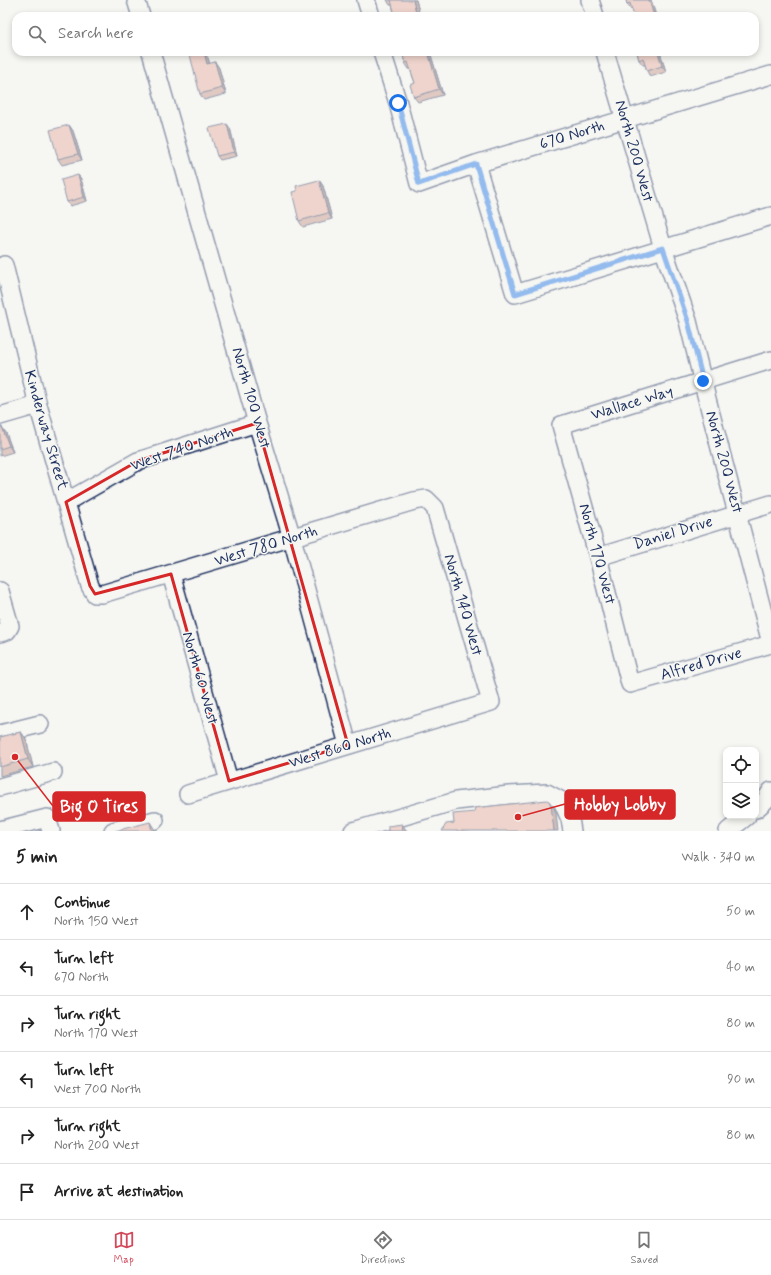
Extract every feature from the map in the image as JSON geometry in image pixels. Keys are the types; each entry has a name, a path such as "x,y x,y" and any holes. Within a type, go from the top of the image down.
{"street":[{"path":"136,0 140,12"},
{"path":"366,0 370,12"},
{"path":"590,0 594,12"},
{"name":"North 100 West","path":"152,56 257,423 292,538 348,745"},
{"name":"670 North","path":"383,56 398,103 419,184 476,164 624,118 771,75"},
{"name":"North 200 West","path":"606,56 663,248 688,321 771,644"},
{"path":"476,164 515,294 771,216"},
{"name":"Kinderway Street","path":"4,265 38,405 90,586 95,594"},
{"name":"Wallace Way","path":"561,425 771,360"},
{"path":"0,416 38,405"},
{"name":"West 740 North","path":"66,502 138,461 257,423"},
{"name":"North 170 West","path":"561,425 598,557 630,684"},
{"name":"West 780 North","path":"95,594 102,594 171,574 414,501 426,500 435,508"},
{"name":"Daniel Drive","path":"598,557 771,504"},
{"name":"North 140 West","path":"435,508 491,702"},
{"name":"North 60 West","path":"171,574 229,781"},
{"path":"0,591 10,626 7,630 0,633"},
{"name":"Alfred Drive","path":"630,684 771,644"},
{"name":"West 860 North","path":"188,794 491,702"},
{"path":"0,734 40,724"},
{"path":"0,787 53,772"},
{"path":"759,807 765,802 771,791"},
{"path":"353,831 456,800 508,795 547,794 562,801 570,819 572,831"},
{"path":"0,830 47,818 51,831"},
{"path":"728,831 743,819"},
{"path":"113,831 155,820"}],"highlighted area":[{"path":"257,423 348,745 229,781 171,574 95,594 90,586 66,502 138,461"}],"building":[{"path":"391,0 413,0 416,12 394,12"},
{"path":"626,0 649,0 653,12 633,12 630,3 627,4"},
{"path":"190,56 205,56 207,64 215,62 222,88 200,94"},
{"path":"403,56 429,56 439,89 414,97 410,85 415,83 408,62 405,63"},
{"path":"638,56 659,56 662,66 647,71 643,58 639,60"},
{"path":"227,124 234,152 217,156 209,128"},
{"path":"69,125 78,154 58,159 50,130"},
{"path":"78,175 84,197 67,202 61,180"},
{"path":"319,180 328,213 299,221 292,192 297,191 296,186"},
{"path":"0,427 2,427 9,446 0,449"},
{"path":"21,732 28,759 0,767 0,737"},
{"path":"547,800 551,805 554,831 442,831 446,824 454,823 453,814 475,812 474,808"},
{"path":"150,822 152,831 115,831"},
{"path":"402,824 403,831 388,831 388,826"}],"place":[{"name":"Big O Tires","path":"15,757"},
{"name":"Hobby Lobby","path":"518,817"}],"route":[{"path":"398,103 419,184 476,164 515,294 663,248 688,321 703,381"}]}
